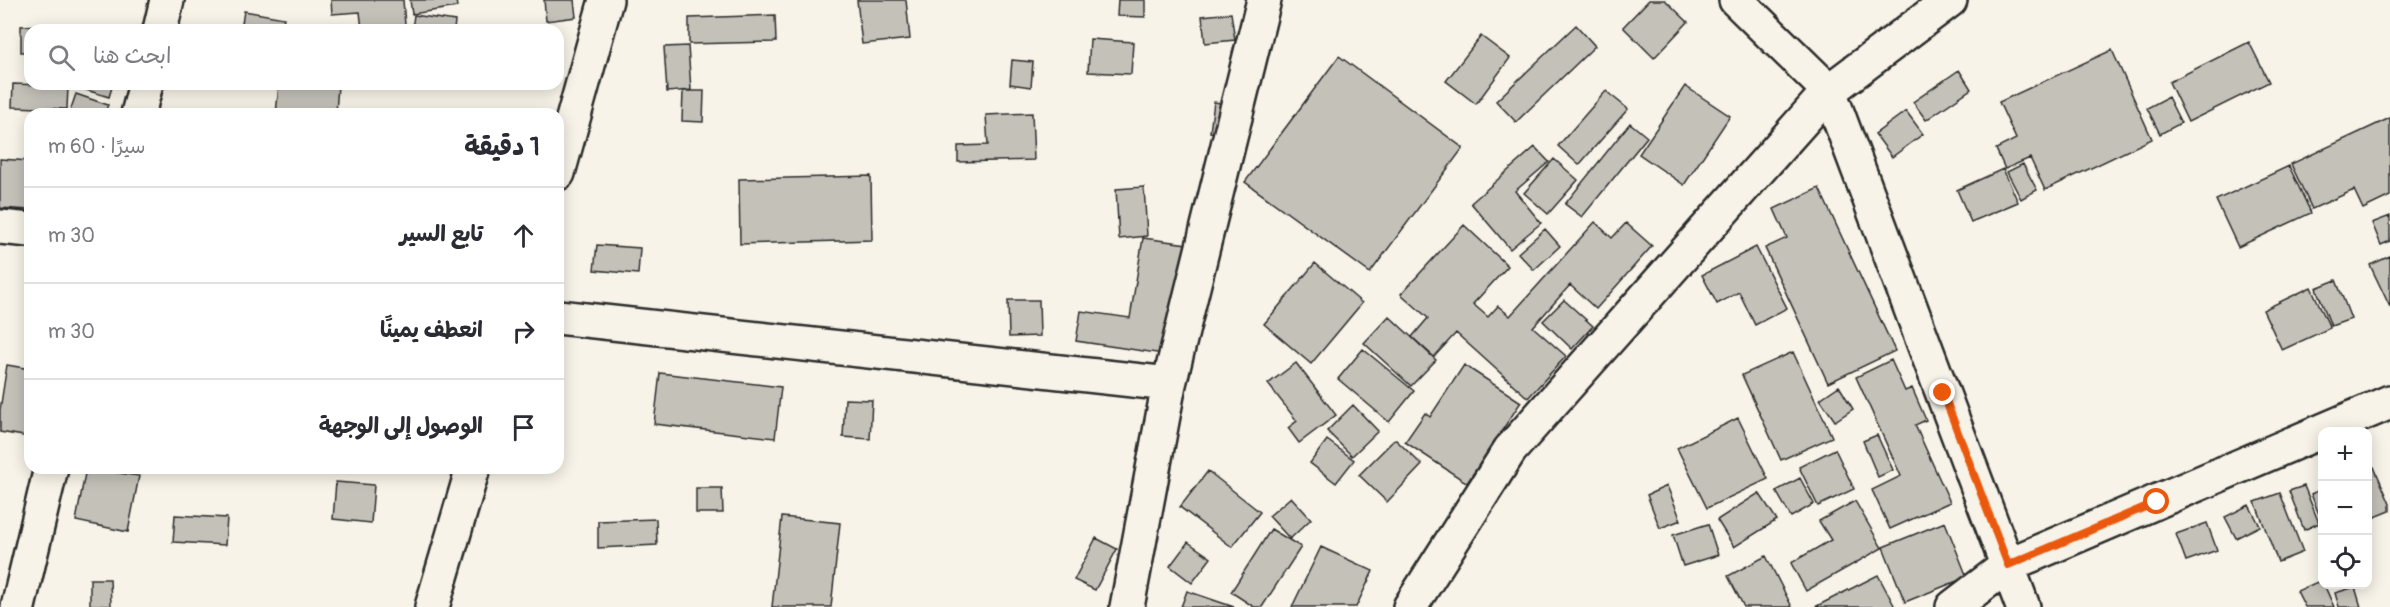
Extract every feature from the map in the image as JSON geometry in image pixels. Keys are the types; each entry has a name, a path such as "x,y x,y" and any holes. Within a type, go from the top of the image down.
{"street":[{"path":"162,24 168,0"},
{"path":"564,151 606,0"},
{"path":"1127,607 1169,384 1264,0"},
{"path":"1736,0 1829,91 2023,607"},
{"path":"1410,607 1510,450 1829,91 1950,0"},
{"path":"140,108 144,90"},
{"path":"0,227 24,229"},
{"path":"564,318 1169,384"},
{"path":"1953,607 2008,565 2390,402"},
{"path":"18,607 50,474"},
{"path":"432,607 471,474"}],"building":[{"path":"331,0 403,0 405,24 361,24 360,12 332,14"},
{"path":"410,0 456,0 457,7 412,14"},
{"path":"544,0 574,0 576,17 546,21"},
{"path":"857,0 906,0 910,39 862,44"},
{"path":"1118,0 1145,0 1145,17 1117,16"},
{"path":"1649,0 1665,0 1688,22 1654,58 1623,27"},
{"path":"244,11 284,18 282,24 242,24"},
{"path":"1231,13 1235,40 1205,43 1202,16"},
{"path":"414,15 455,21 455,24 413,24"},
{"path":"775,15 776,42 689,44 689,18"},
{"path":"1576,25 1595,46 1516,122 1496,101"},
{"path":"21,26 24,26 24,52 21,52"},
{"path":"1481,36 1510,58 1476,104 1446,81"},
{"path":"1090,39 1133,42 1131,74 1088,72"},
{"path":"2249,42 2269,82 2188,122 2169,82"},
{"path":"688,46 691,90 667,92 664,47"},
{"path":"2112,50 2152,139 2045,190 2030,158 2005,169 1996,149 2016,139 1999,102"},
{"path":"1339,56 1463,148 1370,273 1245,182"},
{"path":"1012,60 1033,62 1031,87 1010,84"},
{"path":"1959,70 1971,89 1926,120 1913,102"},
{"path":"13,84 24,84 24,90 68,90 67,108 12,107"},
{"path":"1685,86 1730,116 1684,185 1639,154"},
{"path":"86,90 111,90 109,97"},
{"path":"278,90 338,90 336,108 277,108"},
{"path":"683,91 704,91 703,122 682,121"},
{"path":"1606,91 1628,109 1579,165 1558,146"},
{"path":"76,94 108,105 107,108 71,108"},
{"path":"2168,97 2181,123 2160,134 2147,108"},
{"path":"1214,102 1246,107 1242,136 1210,132"},
{"path":"1906,111 1923,134 1892,157 1875,134"},
{"path":"1032,113 1034,160 958,162 958,146 988,145 986,115"},
{"path":"2390,118 2390,196 2363,209 2354,190 2312,209 2291,164"},
{"path":"1630,123 1647,137 1582,217 1565,204"},
{"path":"1535,147 1549,162 1515,191 1541,223 1510,249 1471,203"},
{"path":"0,159 24,161 24,210 0,208"},
{"path":"1554,159 1578,180 1548,214 1524,193"},
{"path":"2023,164 2037,190 2021,199 2007,172"},
{"path":"2289,166 2311,213 2238,247 2216,200"},
{"path":"2003,169 2018,202 1971,222 1957,190"},
{"path":"871,176 872,240 740,244 739,179"},
{"path":"1144,187 1147,236 1119,239 1116,189"},
{"path":"1819,188 1895,351 1828,383 1765,248 1787,238 1774,209"},
{"path":"2390,216 2390,241 2381,245 2372,223"},
{"path":"1595,222 1612,238 1626,223 1652,246 1596,309 1570,285 1533,327 1566,356 1528,398 1456,333 1434,357 1412,337 1428,318 1401,294 1464,225 1508,266 1473,304 1488,317 1498,306 1510,316"},
{"path":"1545,229 1560,246 1534,270 1518,253"},
{"path":"1143,238 1187,244 1170,355 1076,341 1081,311 1130,318"},
{"path":"597,245 640,248 638,274 594,270"},
{"path":"1756,247 1787,308 1755,325 1739,292 1717,304 1702,275"},
{"path":"2390,256 2390,307 2370,265"},
{"path":"1315,263 1362,303 1311,364 1264,324"},
{"path":"2336,280 2351,319 2331,326 2316,288"},
{"path":"2311,287 2330,328 2282,350 2263,310"},
{"path":"1008,300 1039,300 1040,336 1009,337"},
{"path":"1564,300 1593,326 1572,349 1543,321"},
{"path":"1389,316 1436,360 1411,386 1364,343"},
{"path":"1363,349 1414,391 1389,422 1338,379"},
{"path":"1793,352 1832,437 1781,460 1742,375"},
{"path":"1891,360 1905,391 1912,388 1926,420 1915,425 1950,502 1890,529 1872,490 1901,476 1856,377"},
{"path":"1296,363 1336,415 1299,443 1288,428 1297,421 1268,384"},
{"path":"7,365 24,368 24,436 0,432 0,410"},
{"path":"1464,365 1521,402 1467,483 1405,442 1425,413 1430,417"},
{"path":"660,373 781,387 775,438 654,424"},
{"path":"1839,386 1853,409 1835,421 1820,399"},
{"path":"845,399 872,400 870,439 843,437"},
{"path":"1353,405 1378,431 1352,456 1327,431"},
{"path":"1738,418 1768,479 1707,508 1677,448"},
{"path":"1877,435 1893,470 1878,477 1863,441"},
{"path":"1395,439 1422,465 1387,502 1359,475"},
{"path":"1327,440 1354,460 1336,483 1310,463"},
{"path":"1835,449 1854,489 1818,506 1799,467"},
{"path":"2374,467 2390,504 2390,511 2372,518 2372,481 2372,468"},
{"path":"1208,471 1260,512 1232,547 1180,507"},
{"path":"85,474 139,476 128,532 76,521"},
{"path":"1800,478 1814,504 1791,517 1776,491"},
{"path":"336,482 374,485 371,523 333,519"},
{"path":"1667,486 1681,520 1660,528 1647,495"},
{"path":"2304,486 2318,523 2304,530 2289,491"},
{"path":"696,488 722,488 723,513 696,513"},
{"path":"2318,491 2318,512 2311,494"},
{"path":"1759,493 1777,520 1734,547 1717,520"},
{"path":"2280,493 2303,552 2278,562 2255,502"},
{"path":"1291,497 1311,519 1290,539 1269,516"},
{"path":"1855,501 1882,548 1806,591 1791,563 1831,540 1819,521"},
{"path":"2249,505 2260,526 2236,538 2225,517"},
{"path":"175,515 227,518 225,545 173,542"},
{"path":"782,517 840,523 831,607 772,607"},
{"path":"656,519 657,545 598,548 598,521"},
{"path":"1945,522 1967,577 1905,602 1883,547"},
{"path":"2207,523 2217,550 2186,561 2176,534"},
{"path":"1708,524 1718,555 1683,566 1673,535"},
{"path":"1271,529 1301,547 1262,607 1254,607 1231,592"},
{"path":"1096,538 1117,549 1095,590 1074,580"},
{"path":"1188,542 1211,558 1192,583 1170,566"},
{"path":"1321,547 1373,571 1356,607 1292,607"},
{"path":"1766,556 1792,607 1744,607 1728,576"},
{"path":"1878,575 1895,607 1815,607"},
{"path":"90,579 110,579 111,606 90,605"},
{"path":"2318,582 2318,589 2326,589 2334,607 2305,607 2297,591"},
{"path":"2356,589 2361,607 2339,607 2335,593"},
{"path":"1187,591 1234,607 1181,607"}],"route":[{"path":"1943,393 2008,565 2157,502"}]}
